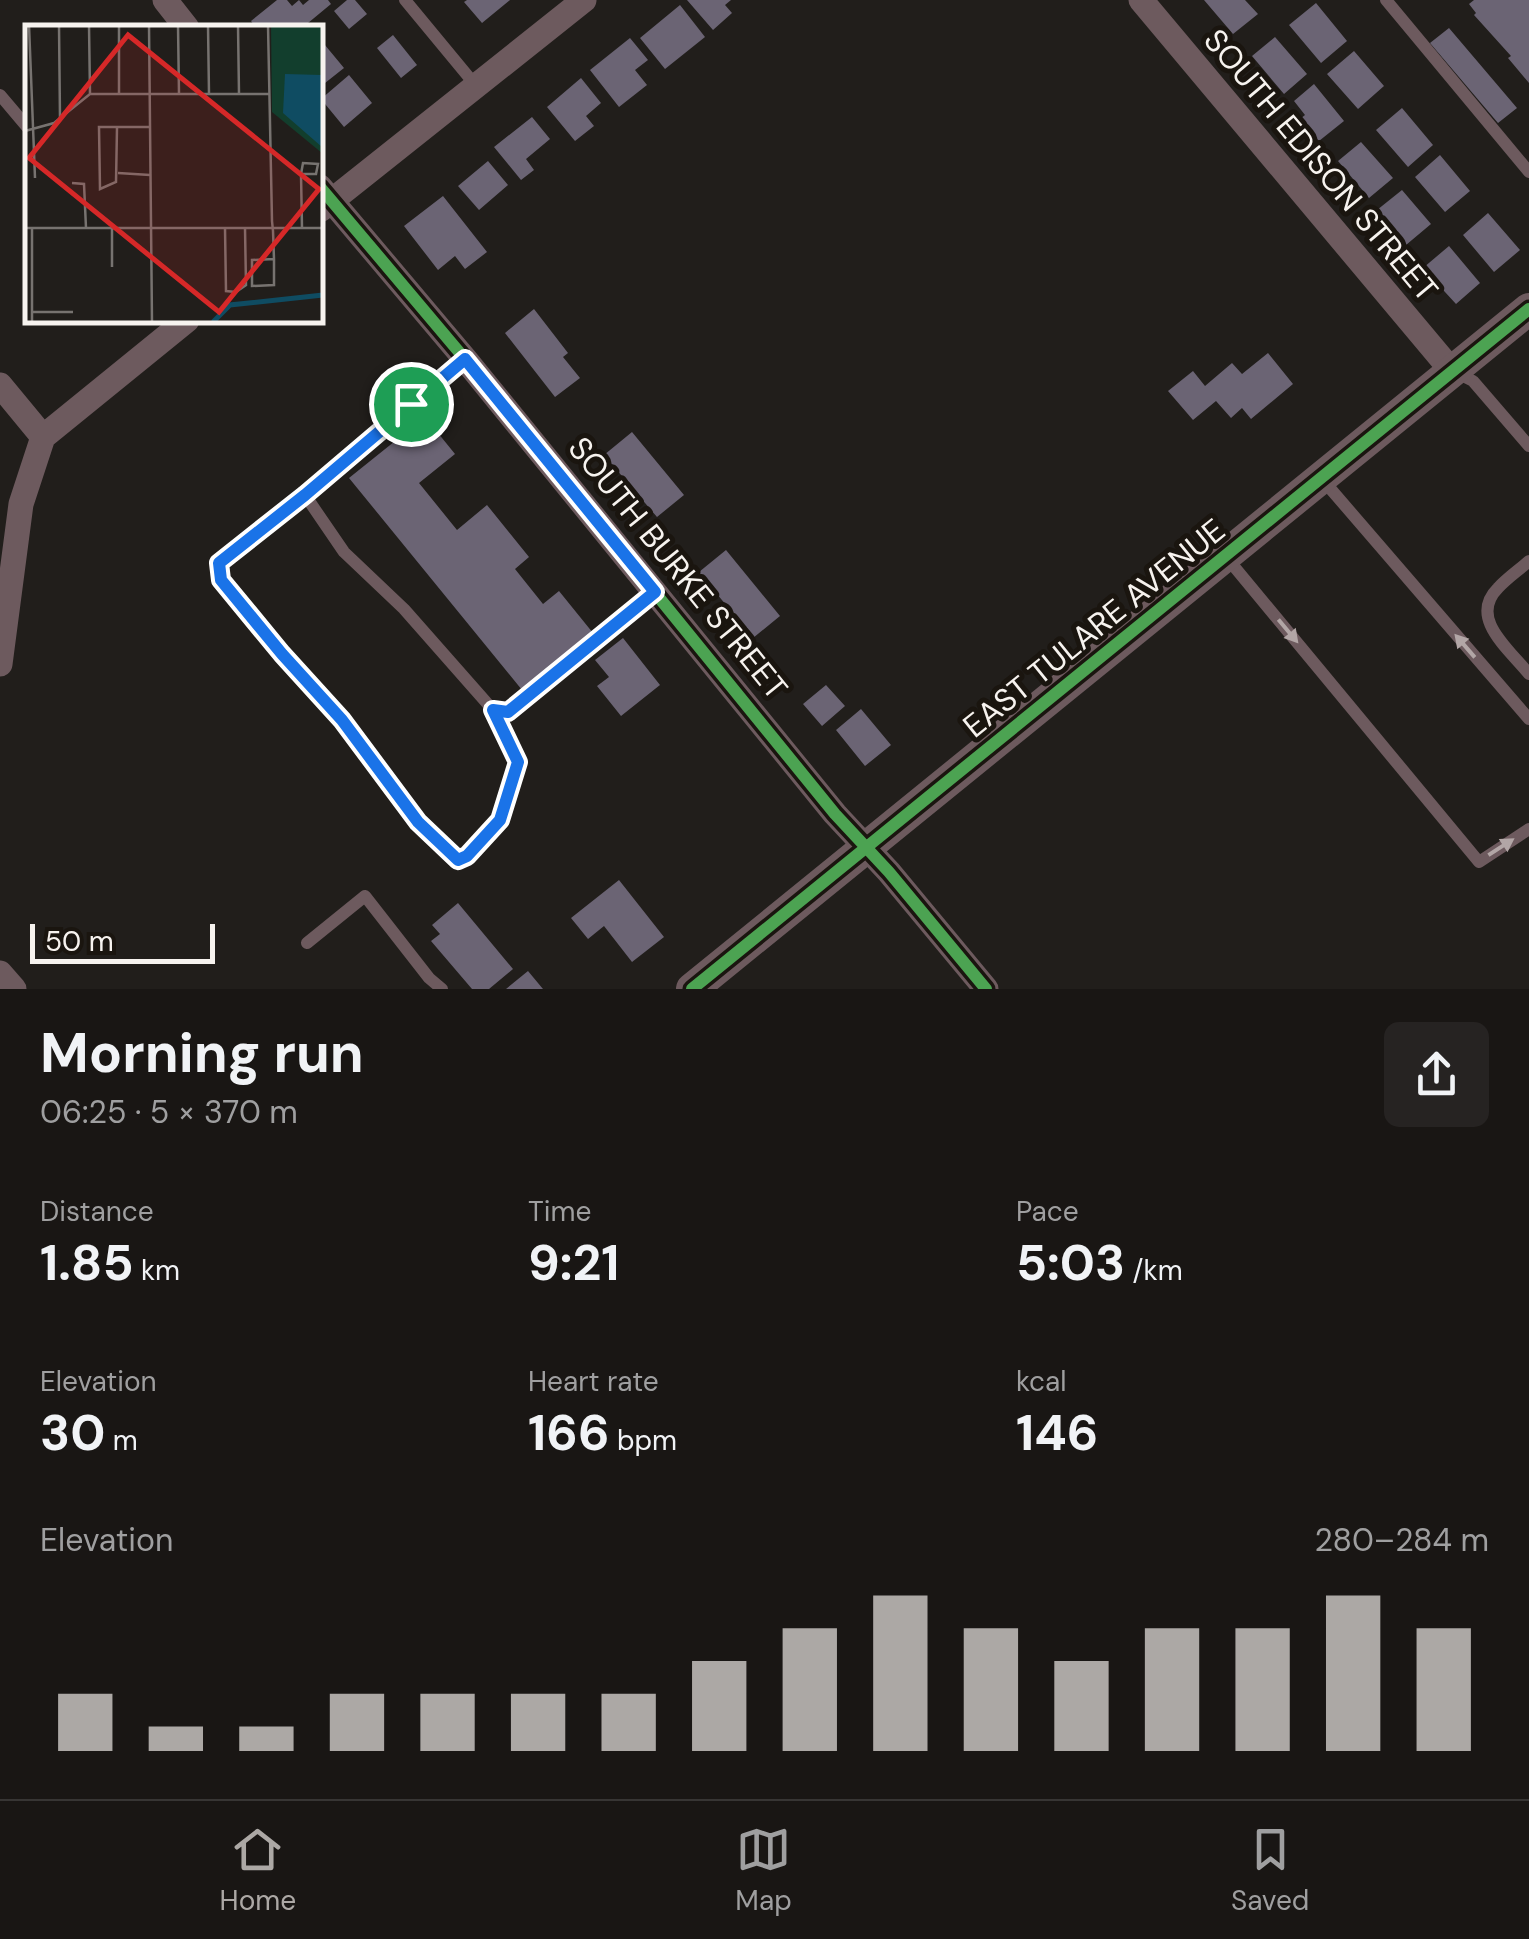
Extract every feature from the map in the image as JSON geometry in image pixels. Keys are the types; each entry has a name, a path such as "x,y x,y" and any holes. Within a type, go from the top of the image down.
{"street":[{"path":"164,0 185,25"},
{"path":"324,200 477,87 584,0"},
{"name":"SOUTH EDISON STREET","path":"1140,0 1452,371"},
{"name":"SOUTH BURKE STREET","path":"324,200 465,359 835,814 986,989"},
{"name":"EAST TULARE AVENUE","path":"692,989 1529,309"},
{"path":"0,664 21,504 43,436 185,322"},
{"path":"0,385 43,436"},
{"path":"0,972 14,989"}],"lane":[{"path":"405,0 477,87"},
{"path":"1386,0 1529,172"},
{"path":"0,95 25,124"},
{"path":"305,495 344,552 404,610 493,710 518,762 500,820 467,856 458,860 418,822 342,720 221,580 219,563 465,359"},
{"path":"1452,371 1474,381 1529,446"},
{"path":"1322,478 1529,719"},
{"path":"1226,556 1478,862 1529,829"},
{"path":"1529,562 1496,589 1486,604 1487,622 1529,674"},
{"path":"493,710 508,712 655,592"},
{"path":"306,942 366,896 429,978 442,989"}],"building":[{"path":"277,0 287,0 292,6 299,0 303,5 309,0 328,0 331,4 306,25 254,25 251,21"},
{"path":"347,0 355,0 367,14 349,29 334,11"},
{"path":"510,0 482,23 464,2"},
{"path":"687,0 731,0 725,5 732,13 713,30"},
{"path":"1204,0 1245,0 1258,14 1233,34"},
{"path":"1474,0 1529,0 1529,83 1474,15 1469,4"},
{"path":"1316,3 1347,41 1321,63 1289,25"},
{"path":"680,5 705,37 665,69 640,38"},
{"path":"1449,28 1517,108 1498,123 1430,43"},
{"path":"393,35 417,65 401,78 377,48"},
{"path":"1275,37 1307,74 1284,94 1252,56"},
{"path":"630,38 648,60 635,70 647,85 619,107 590,70"},
{"path":"322,41 344,68 322,85"},
{"path":"1354,51 1384,86 1358,109 1327,74"},
{"path":"349,75 372,103 344,127 322,98"},
{"path":"581,78 601,103 586,116 594,126 575,141 547,107"},
{"path":"1314,84 1344,121 1319,141 1300,119 1305,115 1294,101"},
{"path":"1402,108 1433,145 1408,167 1376,130"},
{"path":"532,117 550,139 526,159 534,170 521,180 494,147"},
{"path":"1361,142 1393,178 1369,198 1338,161"},
{"path":"1440,155 1470,191 1445,212 1415,177"},
{"path":"488,161 508,185 479,210 458,186"},
{"path":"1402,190 1431,224 1406,245 1377,210"},
{"path":"443,196 487,252 465,269 455,256 438,270 404,226"},
{"path":"1488,213 1520,250 1494,272 1463,235"},
{"path":"1449,246 1480,283 1456,304 1423,268"},
{"path":"534,309 568,353 563,357 580,378 555,397 505,333"},
{"path":"1268,353 1293,384 1251,419 1242,408 1231,418 1216,401 1193,420 1168,391 1193,371 1205,386 1232,363 1242,374"},
{"path":"425,417 455,454 419,483 457,530 487,505 529,557 515,569 543,604 559,591 593,633 522,690 349,478"},
{"path":"632,432 684,495 657,517 604,455"},
{"path":"726,550 780,616 753,638 699,572"},
{"path":"623,638 660,685 621,716 597,686 609,677 595,660"},
{"path":"826,685 845,706 822,726 803,704"},
{"path":"861,709 891,745 865,766 836,730"},
{"path":"619,880 664,937 632,962 604,926 588,939 571,918"},
{"path":"458,903 513,969 489,989 472,989 431,941 440,934 432,925"},
{"path":"528,971 543,989 506,989"}],"cycle path":[{"path":"322,189 835,814 986,989"},
{"path":"692,989 1529,309"}],"route":[{"path":"465,359 655,592 508,712 493,710 518,762 500,820 467,856 458,860 418,822 342,720 221,580 219,563 411,404 465,359"}]}
